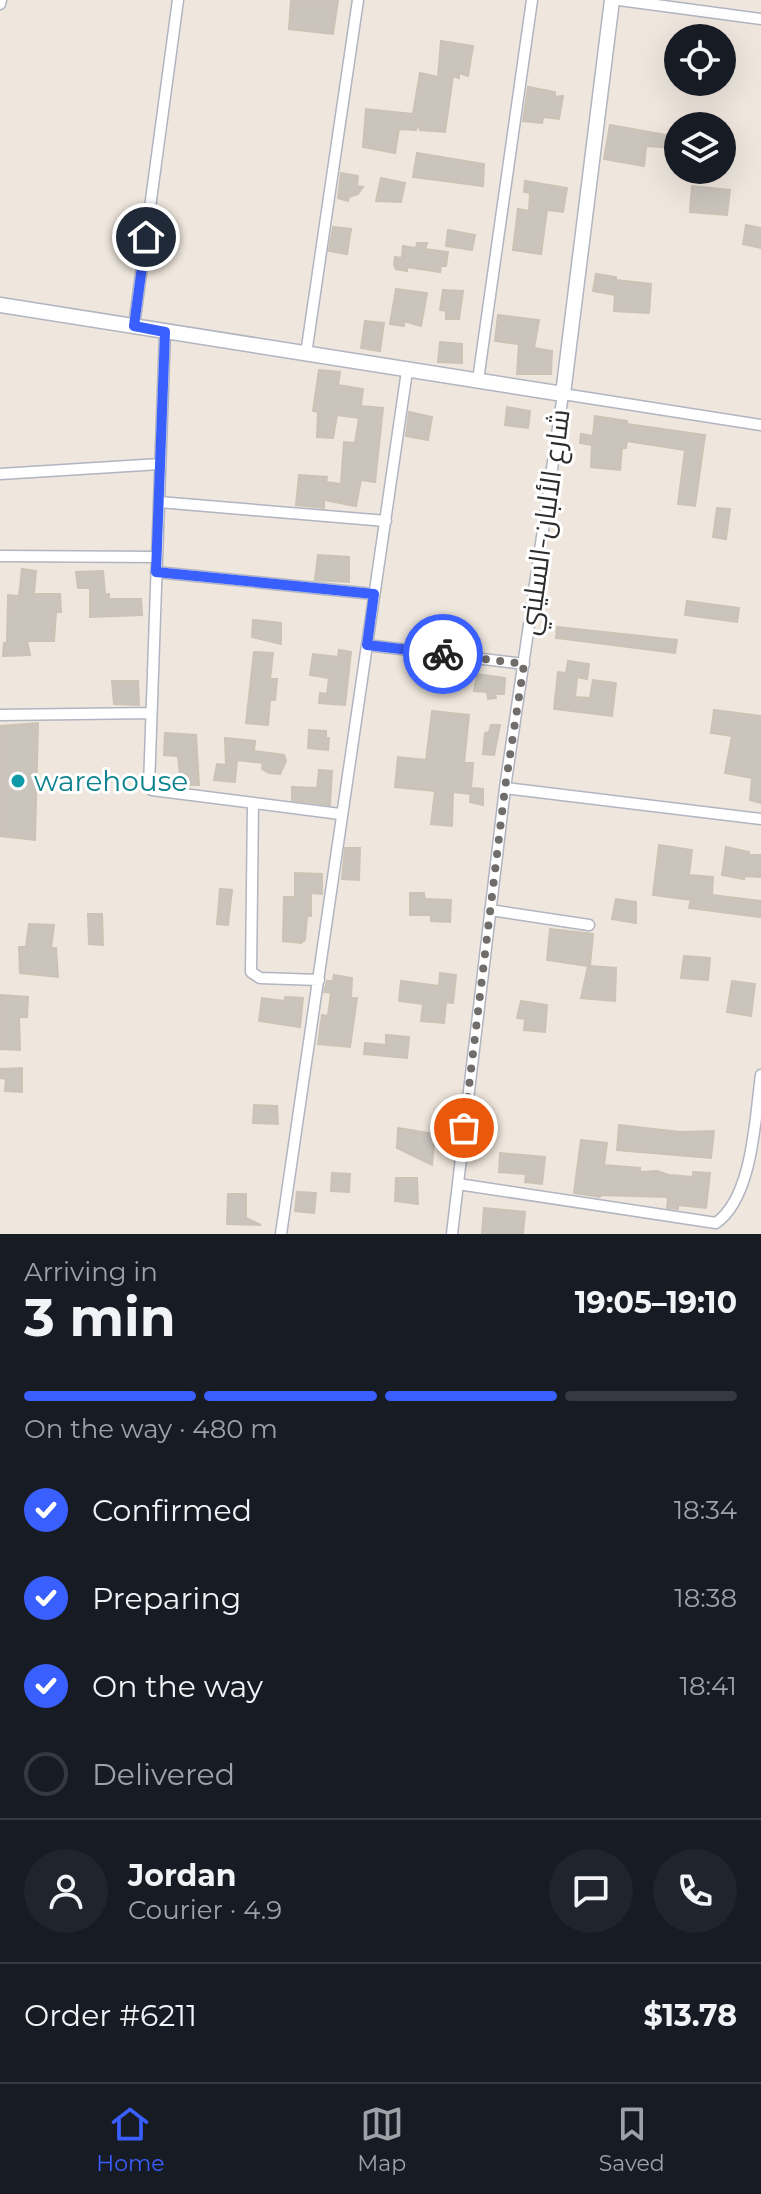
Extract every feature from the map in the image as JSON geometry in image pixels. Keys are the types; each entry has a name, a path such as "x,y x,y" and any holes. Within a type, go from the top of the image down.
{"street":[{"path":"134,326 178,0"},
{"path":"306,354 358,0"},
{"path":"478,380 532,0"},
{"name":"شارع الألبان-السليني","path":"452,1234 505,788 546,492 563,394 612,0"},
{"path":"619,0 761,19"},
{"path":"0,305 761,425"},
{"path":"165,332 150,788 340,814"},
{"path":"281,1234 407,371"},
{"path":"0,474 160,464"},
{"path":"159,502 386,521"},
{"path":"0,556 157,557"},
{"path":"156,572 374,594"},
{"path":"367,645 524,664"},
{"path":"0,715 151,713"},
{"path":"505,788 761,819"},
{"path":"253,803 251,972 260,978 319,980"},
{"path":"490,910 589,925"},
{"path":"458,1184 717,1228 738,1198 756,1143 761,1075"}],"building":[{"path":"291,0 338,0 333,34 289,29"},
{"path":"441,41 473,46 468,76 459,73 459,78 453,76 445,132 420,130 420,122 416,130 399,129 395,153 363,147 366,109 413,114 420,73 438,77"},
{"path":"528,87 555,92 555,97 563,96 559,119 543,117 542,123 523,121"},
{"path":"610,125 664,135 664,147 646,146 644,166 604,159"},
{"path":"417,153 484,164 483,186 413,177"},
{"path":"341,173 358,176 357,186 363,187 348,201 338,198"},
{"path":"381,178 405,183 401,202 376,201"},
{"path":"525,181 567,188 563,212 547,210 541,254 513,250 518,209 529,211 530,193 524,192"},
{"path":"692,186 730,190 727,215 690,212"},
{"path":"746,225 761,228 761,248 743,244"},
{"path":"333,227 351,229 347,254 329,251"},
{"path":"448,230 475,235 472,250 446,246"},
{"path":"417,243 427,243 425,249 448,252 446,266 441,266 440,272 407,267 407,271 396,269 395,257 402,258 403,246 416,248"},
{"path":"596,274 651,284 649,313 614,311 615,295 593,291"},
{"path":"396,289 427,293 421,326 404,321 404,326 390,324"},
{"path":"443,290 463,291 459,319 446,319 446,311 440,310"},
{"path":"498,315 539,320 534,348 552,351 551,374 517,374 519,344 495,341"},
{"path":"365,321 384,323 380,351 361,348"},
{"path":"440,342 462,344 462,363 438,362"},
{"path":"319,370 340,372 338,385 363,389 361,406 383,408 375,482 361,480 356,506 324,500 324,508 296,505 299,475 327,477 326,482 341,484 344,442 355,443 359,418 337,415 333,438 317,437 318,412 313,411"},
{"path":"507,407 530,411 528,428 505,425"},
{"path":"409,412 432,417 428,440 406,436"},
{"path":"595,416 627,421 627,424 705,435 695,506 678,504 685,450 627,441 626,448 622,448 620,470 591,467 592,445 580,443 581,434 593,436"},
{"path":"717,508 730,509 726,539 713,537"},
{"path":"318,555 349,557 349,582 315,580"},
{"path":"22,569 36,571 34,594 60,594 61,612 56,612 54,641 27,641 30,655 3,656 4,643 7,643 8,595 19,596"},
{"path":"103,571 105,594 109,594 109,599 141,599 142,615 90,617 90,588 78,588 76,572"},
{"path":"687,601 739,608 737,622 685,615"},
{"path":"253,620 281,623 281,644 252,637"},
{"path":"557,627 677,640 675,653 556,638"},
{"path":"339,650 351,652 345,705 319,703 320,693 327,694 329,678 310,675 313,654 338,657"},
{"path":"254,652 273,653 270,679 277,679 275,700 270,700 268,725 246,723"},
{"path":"568,661 589,664 587,679 577,677 575,697 590,698 593,680 616,683 612,716 554,709 558,672 566,673"},
{"path":"477,674 505,678 504,694 495,694 496,698 488,699 487,692 474,691"},
{"path":"112,681 138,681 139,705 114,704"},
{"path":"714,710 761,716 761,803 750,800 752,778 725,773 732,736 711,733"},
{"path":"432,711 469,715 464,763 473,763 471,788 483,789 483,805 470,802 471,790 470,794 453,792 452,826 431,824 435,791 395,787 398,757 426,760"},
{"name":"warehouse","path":"38,723 35,840 0,836 0,726"},
{"path":"491,725 500,725 494,755 483,754 485,733 489,732"},
{"path":"309,730 326,731 328,750 308,748"},
{"path":"165,733 196,735 199,785 181,785 178,756 164,755"},
{"path":"225,738 255,741 254,751 284,755 286,761 280,774 262,769 263,763 237,760 235,782 214,780 217,764 226,765"},
{"path":"319,770 332,771 330,805 292,800 292,787 317,788"},
{"path":"659,845 692,850 689,875 713,877 712,895 761,901 760,917 689,908 691,900 653,895"},
{"path":"726,847 749,852 749,855 761,855 761,877 745,876 744,879 722,875"},
{"path":"345,848 360,848 359,880 342,879"},
{"path":"295,873 322,874 322,894 311,893 311,916 307,916 305,940 301,943 283,941 284,897 295,897"},
{"path":"220,889 232,890 228,925 217,924"},
{"path":"410,893 424,893 425,899 451,900 450,922 431,921 431,915 410,915"},
{"path":"616,899 636,902 636,923 612,919"},
{"path":"88,914 102,914 103,945 89,944"},
{"path":"29,924 54,925 51,948 56,948 58,977 20,973 19,947 26,947"},
{"path":"550,929 593,934 590,966 616,968 615,1001 581,998 588,966 547,960"},
{"path":"684,956 710,958 708,980 681,978"},
{"path":"440,973 456,975 453,1003 446,1002 444,1023 421,1021 423,1004 399,1001 401,981 439,986"},
{"path":"334,975 352,978 351,998 357,998 350,1047 318,1044 322,1015 328,1016 331,993 324,992 327,981 333,981"},
{"path":"732,981 755,984 751,1016 727,1012"},
{"path":"0,995 28,997 27,1017 19,1017 20,1050 0,1049"},
{"path":"285,997 303,998 300,1027 259,1021 262,998 285,1001"},
{"path":"521,1001 547,1005 545,1032 524,1030 525,1019 517,1018"},
{"path":"386,1035 409,1037 407,1058 364,1054 365,1043 386,1045"},
{"path":"22,1068 22,1092 5,1091 6,1079 0,1078 0,1069"},
{"path":"254,1105 277,1106 278,1124 253,1123"},
{"path":"619,1125 680,1132 714,1131 711,1158 617,1150"},
{"path":"398,1128 435,1134 432,1165 397,1148"},
{"path":"581,1140 607,1143 604,1165 693,1177 693,1172 710,1173 706,1208 678,1205 678,1209 667,1208 668,1197 600,1197 574,1193"},
{"path":"500,1153 545,1157 542,1184 525,1182 526,1174 499,1172"},
{"path":"332,1173 350,1174 349,1192 331,1191"},
{"path":"396,1178 417,1178 418,1204 395,1201"},
{"path":"297,1192 316,1193 314,1213 295,1211"},
{"path":"228,1194 246,1194 246,1218 261,1225 227,1224"},
{"path":"484,1208 525,1212 523,1234 482,1234"}],"way so far":[{"path":"443,654 524,664 505,788 464,1128"}],"place":[{"name":"warehouse","path":"18,781"}],"route":[{"path":"146,237 134,326 165,332 156,572 374,594 367,645 443,654"}]}
